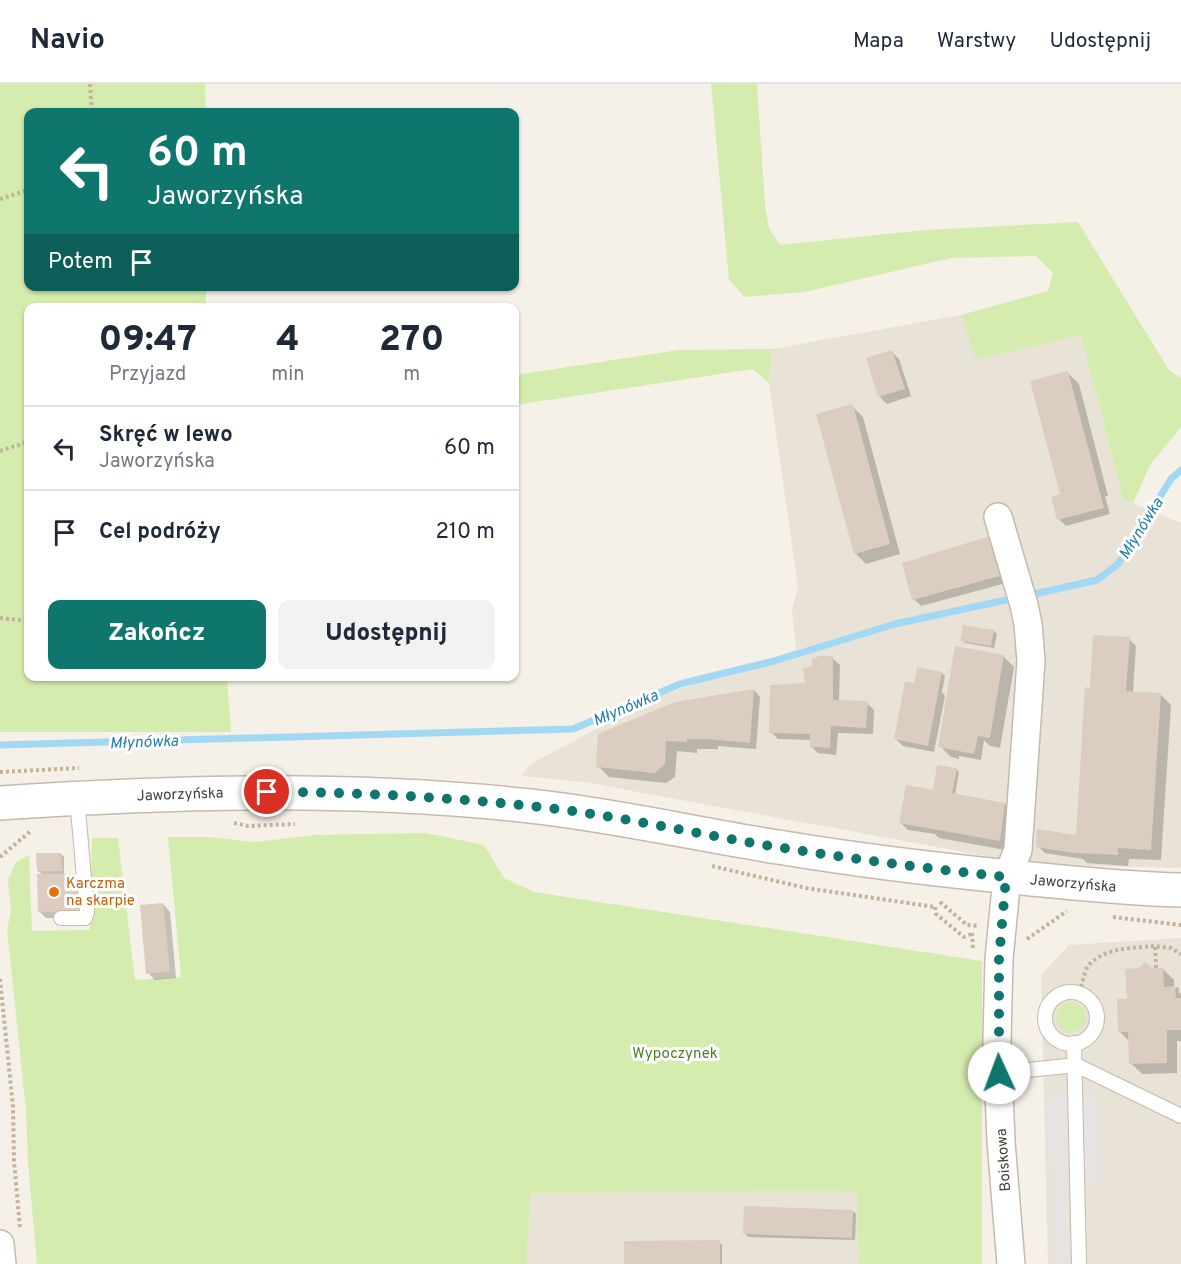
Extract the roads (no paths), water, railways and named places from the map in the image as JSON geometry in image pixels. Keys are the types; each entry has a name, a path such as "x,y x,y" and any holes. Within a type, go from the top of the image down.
{"street":[{"name":"Boiskowa","path":"998,517 1028,624 1031,662 1018,850 1006,877 999,959 1001,1142 1011,1264"},
{"name":"Jaworzyńska","path":"0,803 221,792 337,793 441,798 532,806 637,821 776,847 1006,877 1075,884 1181,890"},
{"path":"2,1264 10,1237"}],"lane":[{"path":"61,918 85,918 87,912 77,798"},
{"path":"1068,992 1080,993 1093,1002 1098,1016 1095,1030 1084,1041 1074,1043 1070,1044 1056,1039 1047,1030 1045,1017 1048,1005 1056,996 1068,992"},
{"path":"1074,1043 1079,1264"},
{"path":"999,1073 1076,1065 1181,1116"}],"waterway":[{"name":"Młynówka","path":"1026,596 1097,580 1118,564 1171,479 1181,470"},
{"name":"Młynówka","path":"0,745 573,729 680,684 774,661 895,624 1015,598"}],"place":[{"name":"Karczma na skarpie","path":"54,892"}],"park label":[{"name":"Wypoczynek","path":"675,1053"}]}
